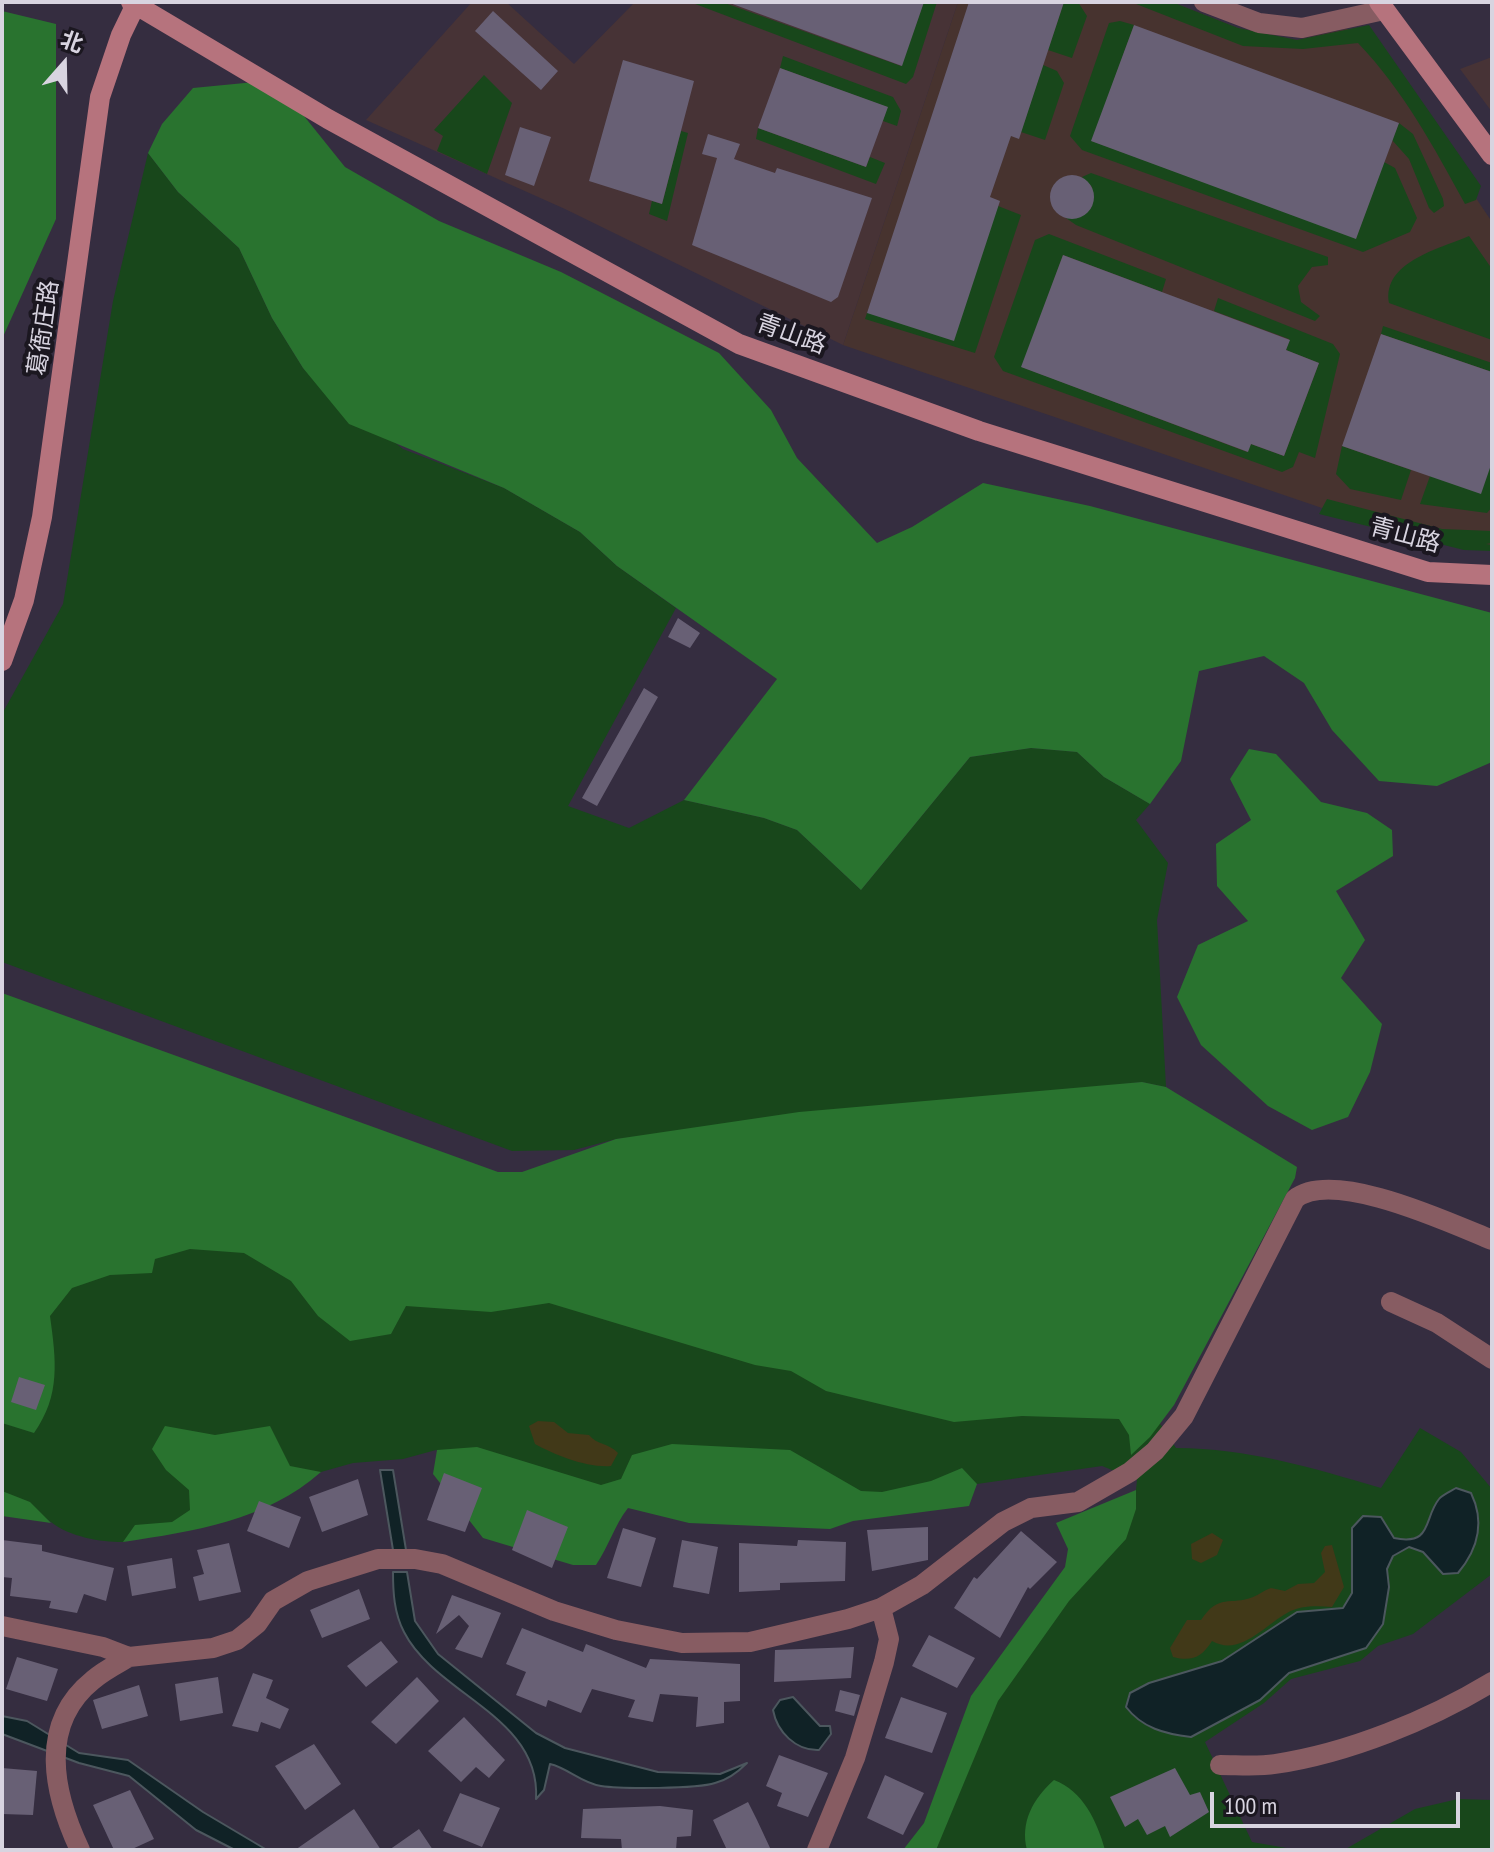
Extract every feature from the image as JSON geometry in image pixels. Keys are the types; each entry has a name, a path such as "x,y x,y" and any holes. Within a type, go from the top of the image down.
{"street":[{"path":"1204,2 1259,23 1302,28 1382,6 1492,155"},
{"name":"青山路","path":"135,3 328,119 739,344 979,431 1414,568 1428,572 1492,575"},
{"name":"葛衙庄路","path":"2,661 24,600 42,517 100,97 135,3"},
{"path":"80,1850 57,1792 55,1760 61,1728 71,1704 92,1680 129,1657 213,1648 237,1640 257,1624 273,1601 346,1566 378,1559 415,1559 442,1564 554,1611 616,1630 682,1643 750,1642 881,1608 922,1585 1003,1522 1031,1508 1078,1502 1130,1472 1155,1451 1184,1416 1295,1199 1306,1190 1340,1190 1425,1212 1492,1240"},
{"path":"1391,1302 1437,1323 1492,1359"},
{"path":"817,1850 855,1758 884,1662 889,1639 881,1608"},
{"path":"2,1626 103,1647 129,1657"},
{"path":"1220,1765 1272,1765 1322,1754 1392,1729 1492,1682"}],"shaded area":[{"path":"472,2 506,2 574,64 635,2 958,2 843,345 565,209 366,120"},
{"path":"958,2 1172,2 1238,28 1297,40 1346,29 1364,31 1492,222 1492,545 1466,545 1322,508 843,345"},
{"path":"1492,57 1492,112 1460,69"},
{"path":"380,1470 393,1470 406,1550 393,1550"},
{"path":"1456,1488 1471,1493 1478,1514 1475,1545 1465,1564 1458,1573 1443,1574 1423,1552 1409,1547 1393,1556 1387,1569 1389,1587 1383,1624 1366,1648 1289,1673 1260,1700 1191,1737 1155,1729 1139,1720 1126,1707 1130,1693 1149,1683 1222,1661 1297,1612 1343,1608 1352,1593 1352,1528 1363,1516 1381,1517 1394,1538 1415,1538 1425,1529 1439,1499"},
{"path":"393,1572 407,1572 415,1621 438,1654 536,1733 565,1748 658,1772 720,1774 747,1763 715,1783 659,1788 601,1786 550,1764 544,1790 536,1799 533,1771 522,1747 505,1726 419,1654 404,1632 396,1610"},
{"path":"793,1697 820,1726 830,1726 831,1734 819,1750 795,1744 783,1733 775,1718 773,1710 780,1700"},
{"path":"2,1716 27,1721 79,1753 128,1760 203,1812 267,1850 235,1850 196,1830 129,1776 79,1763 2,1734"}],"green space":[{"path":"690,2 722,2 901,66 924,2 937,2 913,77 906,84"},
{"path":"1064,2 1078,2 1087,16 1072,58 1048,50"},
{"path":"1131,2 1172,2 1238,28 1297,40 1369,25 1481,186 1476,200 1465,204 1403,100 1358,43 1303,49 1243,46"},
{"path":"2,11 56,24 56,219 2,339"},
{"path":"1120,21 1134,25 1092,141 1356,238 1384,162 1395,168 1417,218 1410,232 1363,252 1082,150 1070,136 1109,23"},
{"path":"783,56 893,97 901,111 897,126 883,121 887,107 780,68"},
{"path":"1043,65 1057,71 1064,83 1045,140 1021,132"},
{"path":"484,75 512,103 487,174 437,151 443,136 434,130"},
{"path":"255,82 300,111 345,167 439,221 561,272 719,353 771,410 797,458 877,543 912,527 983,483 1090,506 1492,613 1492,762 1437,786 1379,781 1332,730 1304,683 1264,656 1199,671 1181,761 1150,804 1104,777 1077,752 1031,748 970,757 861,890 797,830 764,818 684,800 777,679 617,566 580,532 504,488 349,424 303,368 272,318 239,248 178,192 148,153 162,124 193,88"},
{"path":"1399,123 1413,134 1443,199 1444,206 1434,213 1429,208 1409,159 1392,140"},
{"path":"758,128 866,167 870,157 885,163 876,184 756,139"},
{"path":"681,131 688,133 667,221 649,214 652,201 662,204"},
{"path":"148,153 178,192 239,248 272,318 303,368 403,449 504,488 580,532 617,566 676,608 568,806 629,828 684,800 764,818 797,830 861,890 970,757 1031,748 1077,752 1104,777 1150,804 1136,820 1168,863 1157,920 1166,1087 1142,1082 616,1139 574,1150 512,1151 2,962 2,714 63,604 113,301"},
{"path":"1091,173 1328,257 1328,265 1312,267 1298,286 1301,302 1320,316 1315,321 1076,225 1066,218 1080,217 1091,208 1092,187 1082,177"},
{"path":"998,206 1021,215 975,353 865,319 867,313"},
{"path":"1049,234 1166,279 1162,292 1063,255 1022,367 1247,452 1251,444 1284,456 1319,363 1286,350 1289,339 1214,311 1218,298 1333,344 1340,354 1315,458 1299,452 1293,467 1282,472 1003,371 994,357 1035,240"},
{"path":"1469,236 1492,269 1492,340 1389,303 1389,289 1403,267 1429,252"},
{"path":"1383,326 1492,363 1492,372 1381,334"},
{"path":"1342,446 1411,470 1401,500 1350,489 1336,474"},
{"path":"1492,462 1492,507 1487,513 1420,504 1430,476"},
{"path":"1327,499 1442,529 1492,531 1492,543 1486,544 1492,545 1492,551 1464,550 1319,514"},
{"path":"1249,749 1276,754 1321,802 1367,813 1392,830 1393,856 1336,891 1365,940 1341,978 1382,1024 1370,1072 1348,1117 1312,1130 1268,1106 1201,1045 1177,997 1198,945 1248,921 1217,886 1216,844 1251,820 1230,779"},
{"path":"2,993 498,1172 522,1172 616,1139 799,1112 1142,1082 1166,1087 1297,1167 1295,1178 1174,1405 1150,1437 1131,1455 1129,1435 1119,1419 1022,1416 954,1422 826,1391 791,1371 755,1365 549,1303 491,1312 406,1306 391,1334 350,1341 318,1316 291,1281 244,1253 190,1249 155,1259 152,1273 110,1275 72,1288 50,1316 55,1362 53,1391 43,1419 34,1433 2,1423"},
{"path":"207,1215 1142,1396 1176,1448 1254,1455 1381,1488 1420,1428 1461,1452 1492,1489 1492,1574 1413,1634 1378,1646 1360,1661 1291,1679 1264,1703 1205,1742 1252,1842 1298,1850 924,1850 982,1698 1136,1490 1137,1480 1102,1466 977,1484 946,1494 634,1497 436,1450 403,1459 353,1463 321,1472 123,1542 76,1535 59,1527 26,1503 2,1499 2,1289"},
{"path":"165,1426 215,1435 270,1426 290,1466 321,1472 299,1489 253,1513 203,1528 123,1542 135,1525 172,1522 190,1510 189,1490 166,1470 152,1449"},
{"path":"672,1444 790,1450 861,1491 882,1492 931,1481 962,1468 977,1484 969,1506 853,1521 830,1529 689,1523 628,1508 596,1565 573,1565 483,1538 433,1474 437,1450 477,1447 601,1485 621,1479 632,1455"},
{"path":"1136,1490 1136,1509 1126,1539 1069,1601 998,1701 936,1850 903,1850 924,1823 971,1696 1065,1567 1068,1549 1056,1523"},
{"path":"2,1491 30,1502 51,1523 2,1516"},
{"path":"1054,1780 1081,1799 1098,1828 1105,1850 1027,1850 1025,1830 1030,1812"},
{"path":"1458,1799 1492,1800 1492,1850 1344,1850 1415,1809"}],"sand":[{"path":"538,1421 554,1422 568,1433 589,1435 618,1453 611,1466 582,1463 562,1456 535,1444 529,1426"},
{"path":"1212,1533 1223,1540 1217,1555 1201,1563 1192,1559 1191,1544"},
{"path":"1332,1545 1344,1587 1332,1607 1298,1609 1242,1642 1222,1645 1212,1641 1196,1657 1173,1657 1170,1648 1187,1620 1201,1620 1219,1603 1245,1599 1271,1588 1285,1591 1298,1584 1314,1583 1325,1572 1321,1553 1325,1546"}],"building":[{"path":"727,2 924,2 902,66"},
{"path":"969,2 1064,2 1019,139 1011,136 990,197 1000,201 954,341 867,313"},
{"path":"493,11 558,71 541,90 475,31"},
{"path":"1134,25 1399,123 1356,239 1091,141"},
{"path":"623,60 694,81 662,204 589,181"},
{"path":"780,68 888,107 866,167 758,128"},
{"path":"520,127 551,137 534,186 505,175"},
{"path":"708,134 740,144 734,159 775,173 777,168 872,198 838,297 831,302 692,245 717,158 702,154"},
{"path":"1072,175 1087,182 1094,197 1087,212 1072,219 1057,212 1050,197 1057,182"},
{"path":"1063,255 1290,340 1286,350 1319,363 1284,456 1251,444 1248,452 1021,367"},
{"path":"1381,334 1492,372 1492,462 1481,494 1342,446"},
{"path":"678,618 700,633 690,648 668,637"},
{"path":"644,688 658,697 597,806 582,798"},
{"path":"19,1377 45,1385 36,1410 11,1402"},
{"path":"444,1473 482,1488 465,1532 427,1520"},
{"path":"358,1479 368,1515 322,1532 309,1497"},
{"path":"259,1501 301,1517 289,1548 247,1531"},
{"path":"527,1510 568,1527 552,1568 512,1550"},
{"path":"928,1527 928,1560 872,1571 867,1530"},
{"path":"623,1528 656,1538 641,1587 607,1578"},
{"path":"1021,1531 1057,1562 1030,1589 1028,1587 1000,1638 954,1608 974,1577 977,1579"},
{"path":"2,1540 42,1545 42,1551 114,1568 106,1601 84,1594 77,1613 49,1608 51,1601 10,1596 12,1578 2,1577"},
{"path":"682,1540 718,1547 709,1594 673,1587"},
{"path":"798,1540 846,1542 845,1581 780,1583 780,1590 739,1592 739,1543 797,1546"},
{"path":"229,1543 241,1592 199,1601 193,1577 204,1574 197,1550"},
{"path":"172,1558 176,1588 132,1596 127,1566"},
{"path":"359,1589 370,1619 322,1638 310,1610"},
{"path":"452,1595 501,1613 482,1658 455,1649 469,1626 459,1615 436,1634"},
{"path":"522,1628 583,1652 586,1644 646,1668 650,1659 740,1664 740,1701 724,1702 724,1723 696,1727 698,1697 660,1694 653,1722 628,1717 635,1700 592,1689 581,1713 548,1700 546,1707 516,1695 526,1672 506,1664"},
{"path":"929,1635 975,1658 957,1688 912,1666"},
{"path":"381,1641 398,1662 366,1687 347,1666"},
{"path":"854,1647 851,1678 774,1682 775,1650"},
{"path":"17,1657 58,1669 47,1701 6,1689"},
{"path":"253,1673 273,1680 266,1698 289,1709 280,1729 261,1722 258,1732 232,1726"},
{"path":"218,1677 223,1713 180,1721 175,1684"},
{"path":"417,1677 439,1701 396,1744 371,1722"},
{"path":"139,1685 148,1716 102,1729 93,1700"},
{"path":"840,1690 860,1695 854,1716 835,1711"},
{"path":"901,1697 947,1713 932,1753 885,1738"},
{"path":"464,1717 505,1760 489,1778 476,1767 461,1782 428,1751"},
{"path":"314,1744 341,1784 305,1810 275,1766"},
{"path":"779,1755 828,1773 808,1817 777,1806 782,1793 766,1786"},
{"path":"2,1768 37,1771 33,1815 2,1814"},
{"path":"1175,1768 1190,1795 1200,1792 1209,1812 1170,1837 1165,1826 1147,1835 1138,1819 1125,1827 1110,1797"},
{"path":"885,1775 924,1793 903,1835 867,1818"},
{"path":"130,1790 154,1839 130,1850 114,1850 93,1805"},
{"path":"460,1793 500,1808 482,1847 443,1831"},
{"path":"748,1802 771,1850 727,1850 713,1820"},
{"path":"660,1806 693,1810 691,1836 677,1837 676,1850 622,1850 621,1839 581,1838 583,1809"},
{"path":"354,1809 381,1850 295,1850"},
{"path":"419,1829 433,1850 389,1850"}]}
